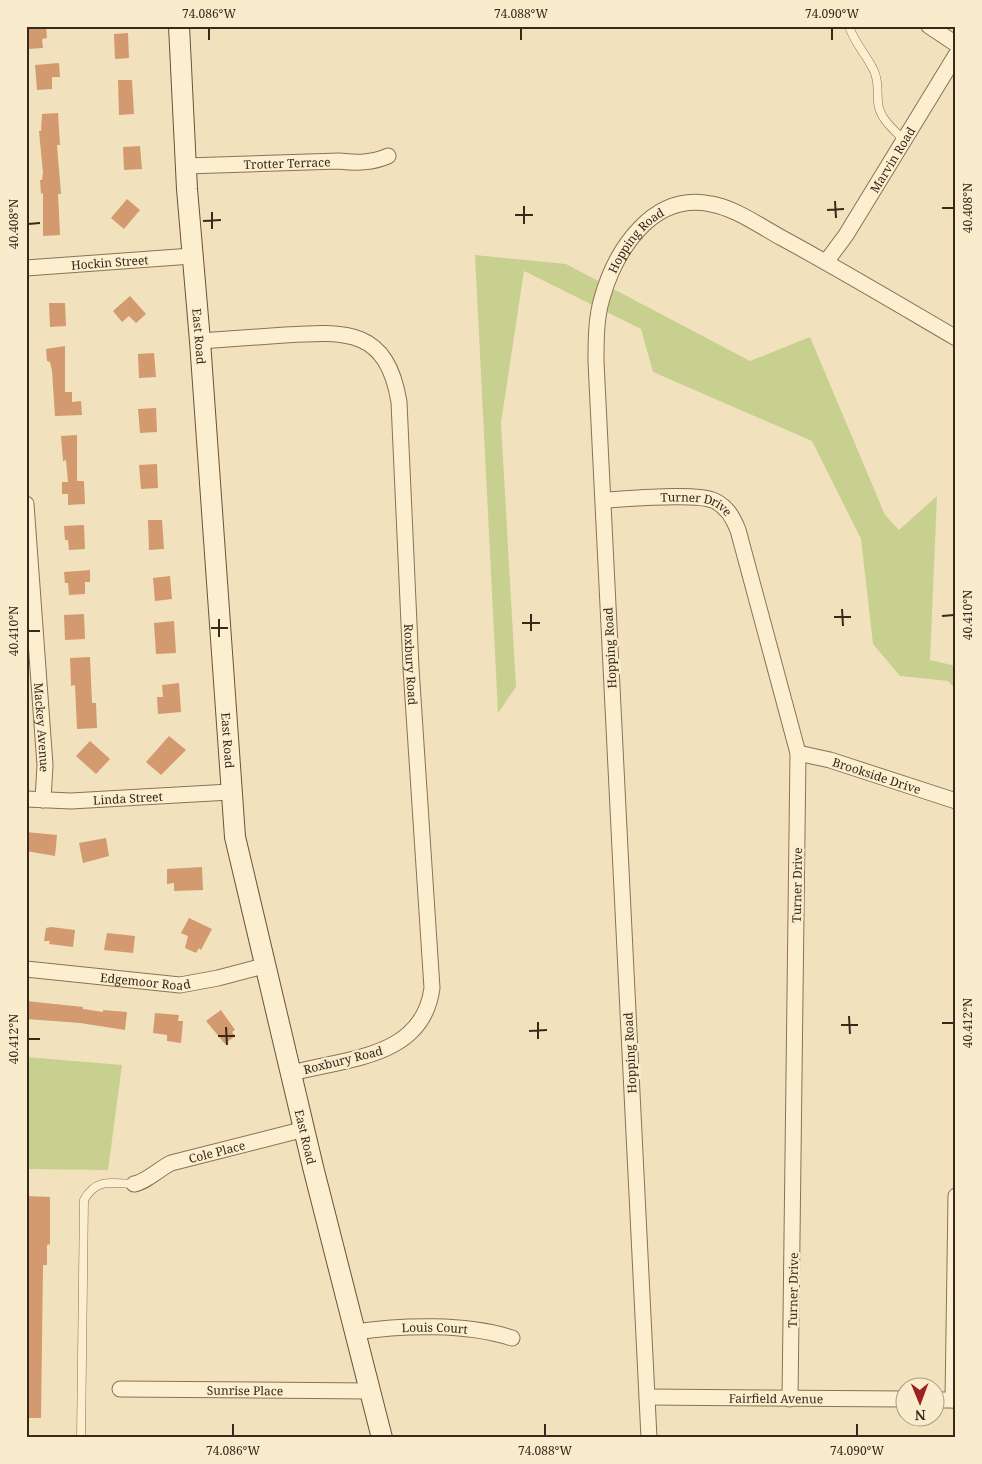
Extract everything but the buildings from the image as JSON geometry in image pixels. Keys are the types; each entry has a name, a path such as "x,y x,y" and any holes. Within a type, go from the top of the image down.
{"street":[{"name":"East Road","path":"179,26 192,256 200,341 234,838 264,966 382,1438"},
{"path":"929,26 956,44"},
{"name":"Marvin Road","path":"826,262 846,235 956,55"},
{"name":"Trotter Terrace","path":"186,166 356,162 378,160 388,156"},
{"name":"Hopping Road","path":"649,1438 596,362 598,319 602,298 619,257 640,228 666,208 681,204 712,204 755,223 956,338"},
{"name":"Hockin Street","path":"26,268 192,256"},
{"name":"Roxbury Road","path":"200,341 332,332 356,337 370,345 387,363 396,383 399,402 411,668 432,988 430,1002 415,1030 390,1048 292,1073"},
{"name":"Turner Drive","path":"604,500 699,497 716,501 731,514 738,530 798,753 790,1399"},
{"name":"Mackey Avenue","path":"26,504 30,604 44,765 43,800"},
{"name":"Brookside Drive","path":"798,753 830,760 956,801"},
{"name":"Linda Street","path":"26,799 71,801 230,792"},
{"name":"Edgemoor Road","path":"26,969 180,985 218,978 264,966"},
{"name":"Cole Place","path":"134,1184 143,1183 152,1174 171,1163 305,1129"},
{"path":"954,1400 956,1196"},
{"name":"Louis Court","path":"355,1332 446,1328 486,1331 512,1338"},
{"name":"Sunrise Place","path":"120,1389 370,1391"},
{"name":"Fairfield Avenue","path":"648,1397 894,1400"}],"lane":[{"path":"849,26 852,37 874,72 878,83 879,111 888,125 904,140"},
{"path":"81,1438 84,1200 90,1190 103,1183 134,1184"}],"green space":[{"path":"475,255 566,264 750,361 810,337 885,515 899,530 937,496 930,660 956,666 956,690 948,681 900,676 873,644 861,539 812,441 653,372 641,329 524,271 501,423 516,687 498,713"},
{"path":"26,1057 122,1065 108,1170 26,1169"}]}
